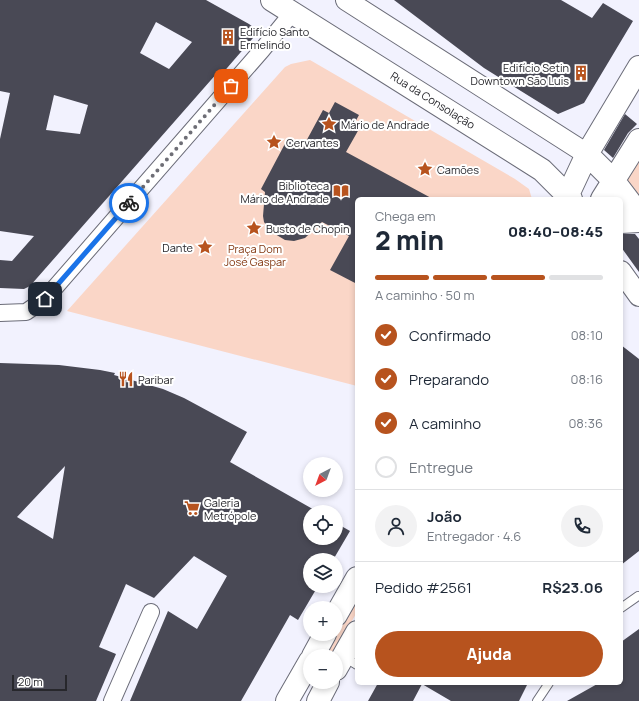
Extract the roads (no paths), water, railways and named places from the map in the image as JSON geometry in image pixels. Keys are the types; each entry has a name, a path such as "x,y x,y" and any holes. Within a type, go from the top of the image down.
{"main road":[{"name":"Rua da Consolação","path":"272,0 542,170 567,197"},
{"path":"568,197 587,154 639,67"},
{"path":"603,197 639,140"},
{"path":"587,154 613,180 639,214"},
{"path":"570,197 613,180"},
{"path":"623,222 639,221"},
{"path":"343,603 355,582"},
{"path":"345,663 355,637"},
{"path":"287,701 303,673"},
{"path":"318,701 324,689"}],"street":[{"path":"346,0 587,154"},
{"path":"0,313 26,312 45,299 262,50 293,12"},
{"path":"623,274 639,296"},
{"path":"112,701 151,612"}],"lane":[{"path":"623,607 638,596"},
{"path":"537,701 548,685"}],"place":[{"name":"Edifício Santo Ermelindo","path":"228,37"},
{"name":"Edifício Setin Downtown São Luis","path":"581,73"},
{"name":"Mário de Andrade","path":"329,124"},
{"name":"Cervantes","path":"274,142"},
{"name":"Camões","path":"425,169"},
{"name":"Biblioteca Mário de Andrade","path":"341,191"},
{"name":"Busto de Chopin","path":"254,228"},
{"name":"Dante","path":"205,247"},
{"name":"Paribar","path":"126,379"},
{"name":"Galeria Metrópole","path":"192,508"}],"park label":[{"name":"Praça Dom José Gaspar","path":"255,254"}]}
